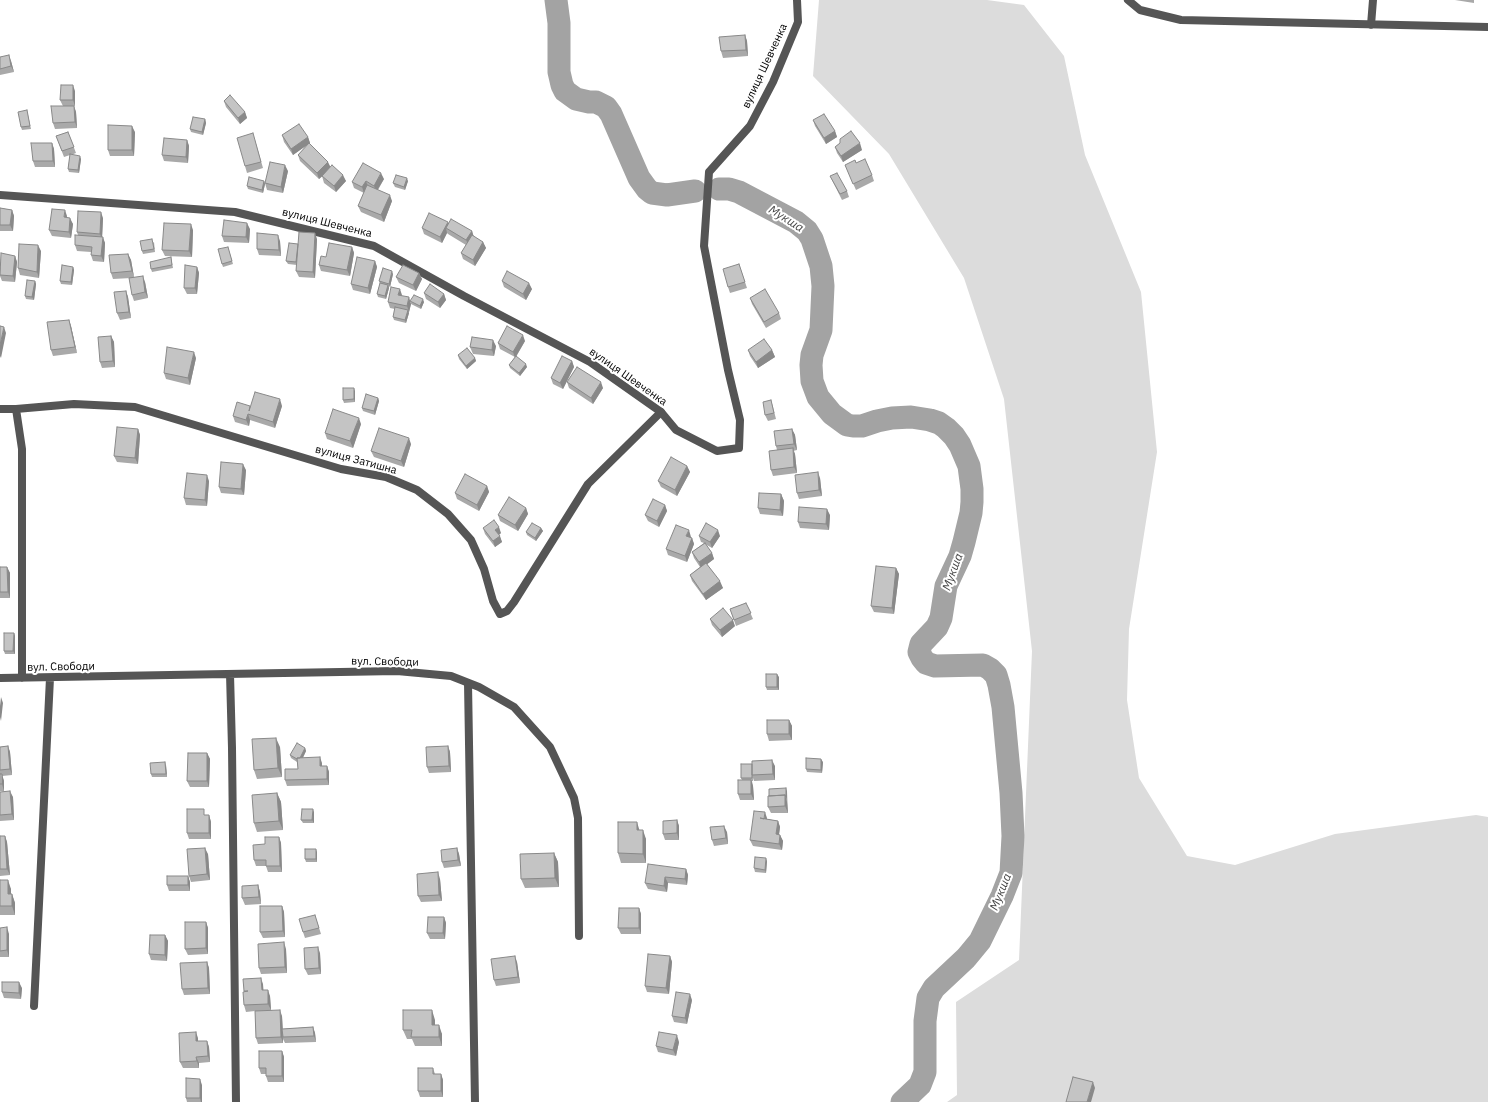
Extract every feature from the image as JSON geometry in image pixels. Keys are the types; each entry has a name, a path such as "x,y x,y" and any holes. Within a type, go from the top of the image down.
{"street":[{"name":"вулиця Шевченка","path":"0,195 235,212 374,246 464,296 590,362 661,412 676,430 717,451 739,448 740,420 728,370 704,246 708,172 750,126 773,82 798,22 797,0"},
{"path":"1128,0 1140,10 1181,20 1488,27"},
{"path":"1371,25 1373,0"},
{"name":"вулиця Затишна","path":"0,408 16,409 74,404 135,407 341,468 386,477 417,490 448,514 471,540 484,569 493,601 500,614 507,612 514,602 588,484 661,412"},
{"path":"16,409 22,449 22,678"},
{"name":"вул. Свободи","path":"0,678 397,671 451,676 479,687 514,707 550,747 574,798 578,818 579,936"},
{"path":"230,674 236,1102"},
{"path":"34,1006 50,678"},
{"path":"468,683 475,1102"}],"shaded area":[{"path":"819,0 987,0 1024,5 1064,56 1085,155 1141,292 1157,452 1129,629 1127,700 1139,778 1187,856 1235,865 1335,834 1476,815 1488,817 1488,1102 947,1102 957,1095 956,1002 1019,960 1032,651 1004,399 964,278 889,154 813,76"}],"building":[{"path":"745,35 746,50 721,51 719,37"},
{"path":"9,55 11,66 0,69 0,57"},
{"path":"61,85 73,85 73,100 60,100"},
{"path":"230,95 245,112 238,118 224,101"},
{"path":"51,106 74,106 75,122 53,123"},
{"path":"27,110 30,126 21,127 18,112"},
{"path":"824,114 835,131 824,138 813,120"},
{"path":"193,117 205,119 202,132 190,129"},
{"path":"299,124 308,137 291,149 282,135"},
{"path":"108,125 132,126 132,150 108,150"},
{"path":"851,131 860,143 841,156 835,147 840,143 840,139"},
{"path":"68,132 74,147 62,151 56,136"},
{"path":"253,133 261,162 245,166 237,138"},
{"path":"164,138 187,140 186,157 162,155"},
{"path":"31,143 52,143 53,161 33,161"},
{"path":"309,143 328,162 317,173 298,155"},
{"path":"70,154 80,156 78,170 68,169"},
{"path":"865,159 872,175 853,184 845,165 855,160 856,163"},
{"path":"270,162 285,165 281,187 265,183"},
{"path":"363,163 381,173 374,186 366,181 362,187 352,182"},
{"path":"332,165 343,175 334,186 322,176"},
{"path":"837,173 847,191 840,194 830,176"},
{"path":"396,175 407,178 404,187 393,183"},
{"path":"249,177 264,181 262,190 247,186"},
{"path":"367,185 390,195 381,215 358,206"},
{"path":"0,208 12,210 10,225 0,225"},
{"path":"52,209 65,210 64,217 70,218 69,232 49,230"},
{"path":"78,211 101,212 100,234 77,232"},
{"path":"429,213 448,222 440,237 422,228"},
{"path":"451,219 472,231 466,240 446,228"},
{"path":"224,220 247,223 246,237 222,236"},
{"path":"164,223 191,224 189,251 162,250"},
{"path":"299,232 315,233 313,272 296,271"},
{"path":"257,233 278,235 279,250 257,249"},
{"path":"75,235 103,237 101,256 91,255 92,247 75,245"},
{"path":"472,235 483,242 473,260 461,253"},
{"path":"152,239 154,249 142,251 140,241"},
{"path":"289,243 298,244 296,262 286,261"},
{"path":"329,243 352,247 347,270 319,265 321,256 326,257"},
{"path":"19,244 38,245 37,272 18,268"},
{"path":"228,247 232,261 222,264 218,249"},
{"path":"1,253 15,256 13,276 0,275"},
{"path":"128,254 132,271 111,273 109,255"},
{"path":"171,257 172,265 151,269 150,262"},
{"path":"357,257 375,261 368,288 351,284"},
{"path":"739,264 745,282 728,287 723,269"},
{"path":"62,265 73,267 71,282 60,281"},
{"path":"185,265 197,267 195,288 184,288"},
{"path":"403,265 419,273 413,285 396,277"},
{"path":"383,268 392,271 389,284 379,281"},
{"path":"507,271 529,283 523,294 502,281"},
{"path":"143,276 145,292 132,295 129,278"},
{"path":"27,280 35,281 32,297 25,296"},
{"path":"380,283 388,285 385,296 377,294"},
{"path":"430,284 444,294 438,302 424,293"},
{"path":"391,287 400,289 398,295 409,297 407,306 388,302"},
{"path":"765,289 779,313 764,322 750,298"},
{"path":"126,291 129,312 117,313 114,292"},
{"path":"414,295 423,299 420,306 410,301"},
{"path":"395,307 408,310 405,320 393,317"},
{"path":"69,320 75,347 51,350 47,322"},
{"path":"0,326 4,327 0,345"},
{"path":"507,326 523,335 513,352 498,343"},
{"path":"111,336 113,361 100,362 98,337"},
{"path":"472,337 493,340 492,350 470,347"},
{"path":"764,339 772,350 756,362 748,350"},
{"path":"167,347 194,352 188,378 164,373"},
{"path":"467,348 475,358 466,366 458,355"},
{"path":"516,356 526,364 519,373 509,365"},
{"path":"562,356 572,361 560,383 551,378"},
{"path":"577,367 601,382 591,398 567,382"},
{"path":"343,388 354,388 354,399 343,400"},
{"path":"255,392 280,399 273,422 248,414 246,420 233,416 237,402 250,406 249,411"},
{"path":"366,394 378,398 374,411 362,408"},
{"path":"771,400 774,413 765,415 763,402"},
{"path":"333,409 359,418 350,441 325,433"},
{"path":"117,427 138,429 135,458 114,456"},
{"path":"379,428 409,438 401,461 371,451"},
{"path":"792,429 794,444 776,446 774,431"},
{"path":"793,448 794,467 771,470 769,451"},
{"path":"671,457 687,466 675,490 658,481"},
{"path":"221,462 243,464 241,489 219,487"},
{"path":"818,472 819,490 797,493 795,475"},
{"path":"187,473 207,475 205,500 184,498"},
{"path":"465,474 487,486 477,505 455,493"},
{"path":"759,493 781,494 780,510 758,508"},
{"path":"509,497 526,508 515,525 498,515"},
{"path":"653,499 665,505 657,521 645,515"},
{"path":"799,507 827,509 826,524 798,522"},
{"path":"494,520 499,527 495,530 500,536 493,541 483,528"},
{"path":"532,523 541,528 535,538 526,532"},
{"path":"706,523 718,530 710,542 699,536"},
{"path":"676,525 689,530 686,536 692,538 685,556 666,549"},
{"path":"705,543 712,553 699,562 692,552"},
{"path":"706,563 720,581 703,594 690,575"},
{"path":"876,566 896,568 892,608 871,606"},
{"path":"0,567 7,567 8,592 0,592"},
{"path":"746,603 751,613 734,620 730,609"},
{"path":"723,608 733,620 720,630 710,619"},
{"path":"4,633 14,633 13,651 4,651"},
{"path":"766,674 777,674 777,687 766,687"},
{"path":"767,720 789,720 789,734 767,734"},
{"path":"276,738 278,768 254,770 252,739"},
{"path":"297,743 305,748 300,758 297,759 290,755"},
{"path":"8,746 10,769 0,770 0,747"},
{"path":"448,746 449,766 427,767 426,747"},
{"path":"188,753 207,753 207,781 187,781"},
{"path":"320,757 320,766 327,766 327,779 285,780 285,769 298,769 297,758"},
{"path":"806,758 821,759 821,770 806,769"},
{"path":"772,760 773,774 752,775 752,761"},
{"path":"165,762 166,774 151,774 150,763"},
{"path":"741,764 752,764 752,778 741,778"},
{"path":"0,774 2,774 2,784 0,784"},
{"path":"738,780 751,780 751,794 738,794"},
{"path":"786,788 786,797 785,795 769,796 769,789"},
{"path":"10,791 12,814 0,815 0,792"},
{"path":"277,793 279,821 254,823 252,795"},
{"path":"785,795 785,806 768,807 768,796"},
{"path":"187,809 204,809 204,815 209,815 209,833 187,833"},
{"path":"302,809 313,809 312,820 301,820"},
{"path":"754,811 765,812 764,819 778,821 776,834 780,835 779,844 750,840"},
{"path":"677,820 677,833 663,834 663,821"},
{"path":"618,822 637,822 637,830 643,830 643,854 618,853"},
{"path":"724,826 726,838 712,840 710,827"},
{"path":"0,836 5,836 7,869 0,869"},
{"path":"265,837 279,837 280,866 266,866 266,860 254,860 253,845 265,844"},
{"path":"205,848 207,874 189,876 187,849"},
{"path":"457,848 458,860 442,862 441,850"},
{"path":"305,849 316,849 316,859 305,859"},
{"path":"554,853 555,878 521,879 520,854"},
{"path":"755,857 766,858 765,870 754,868"},
{"path":"648,864 686,869 685,879 665,877 664,886 645,883"},
{"path":"438,872 439,895 418,896 417,874"},
{"path":"167,876 188,876 188,885 167,885"},
{"path":"0,880 8,880 8,894 12,894 12,906 0,906"},
{"path":"258,885 259,897 242,898 242,886"},
{"path":"260,906 282,906 283,931 260,932"},
{"path":"619,908 639,908 639,928 618,928"},
{"path":"315,915 319,928 303,932 299,919"},
{"path":"428,917 444,917 443,933 427,933"},
{"path":"185,922 206,922 206,948 185,949"},
{"path":"7,927 7,950 0,951 0,928"},
{"path":"150,935 165,935 165,955 149,954"},
{"path":"284,942 285,967 259,968 258,944"},
{"path":"318,947 319,968 305,969 304,948"},
{"path":"648,954 670,956 666,988 645,986"},
{"path":"515,956 518,977 494,980 491,959"},
{"path":"207,962 208,988 182,989 180,963"},
{"path":"261,978 262,990 268,990 268,1004 244,1005 243,992 248,991 244,991 243,979"},
{"path":"2,982 19,982 19,993 2,992"},
{"path":"676,992 690,994 685,1018 672,1016"},
{"path":"280,1010 281,1037 256,1038 255,1011"},
{"path":"403,1010 432,1010 432,1025 439,1025 439,1037 411,1037 412,1030 403,1030"},
{"path":"313,1027 314,1036 283,1037 282,1029"},
{"path":"196,1032 196,1041 207,1041 208,1056 196,1057 197,1061 180,1062 179,1033"},
{"path":"659,1032 677,1035 673,1050 656,1046"},
{"path":"259,1051 282,1051 282,1076 266,1076 266,1068 259,1068"},
{"path":"418,1068 433,1068 433,1074 441,1074 441,1091 418,1091"},
{"path":"1073,1077 1093,1082 1087,1102 1066,1102"},
{"path":"186,1078 200,1079 200,1098 186,1098"}],"waterway":[{"name":"Мукша","path":"556,0 559,23 559,72 565,91 576,99 596,102 606,107 611,114 639,178 652,193 667,195 695,191"},
{"name":"Мукша","path":"719,189 729,189 739,192 796,222 807,231 812,239 821,266 823,286 821,330 812,355 812,381 818,397 832,414 847,425 853,426 862,426 892,418 911,417 939,423 954,436 960,445 969,466 972,502 964,542 960,556 946,586 941,618 937,627 921,644 919,652 926,663 935,666 983,665 996,675 1003,707 1011,793 1013,836 1011,873 1002,896 980,941 966,958 934,988 928,998 925,1021 925,1072 920,1085 902,1102"}]}
